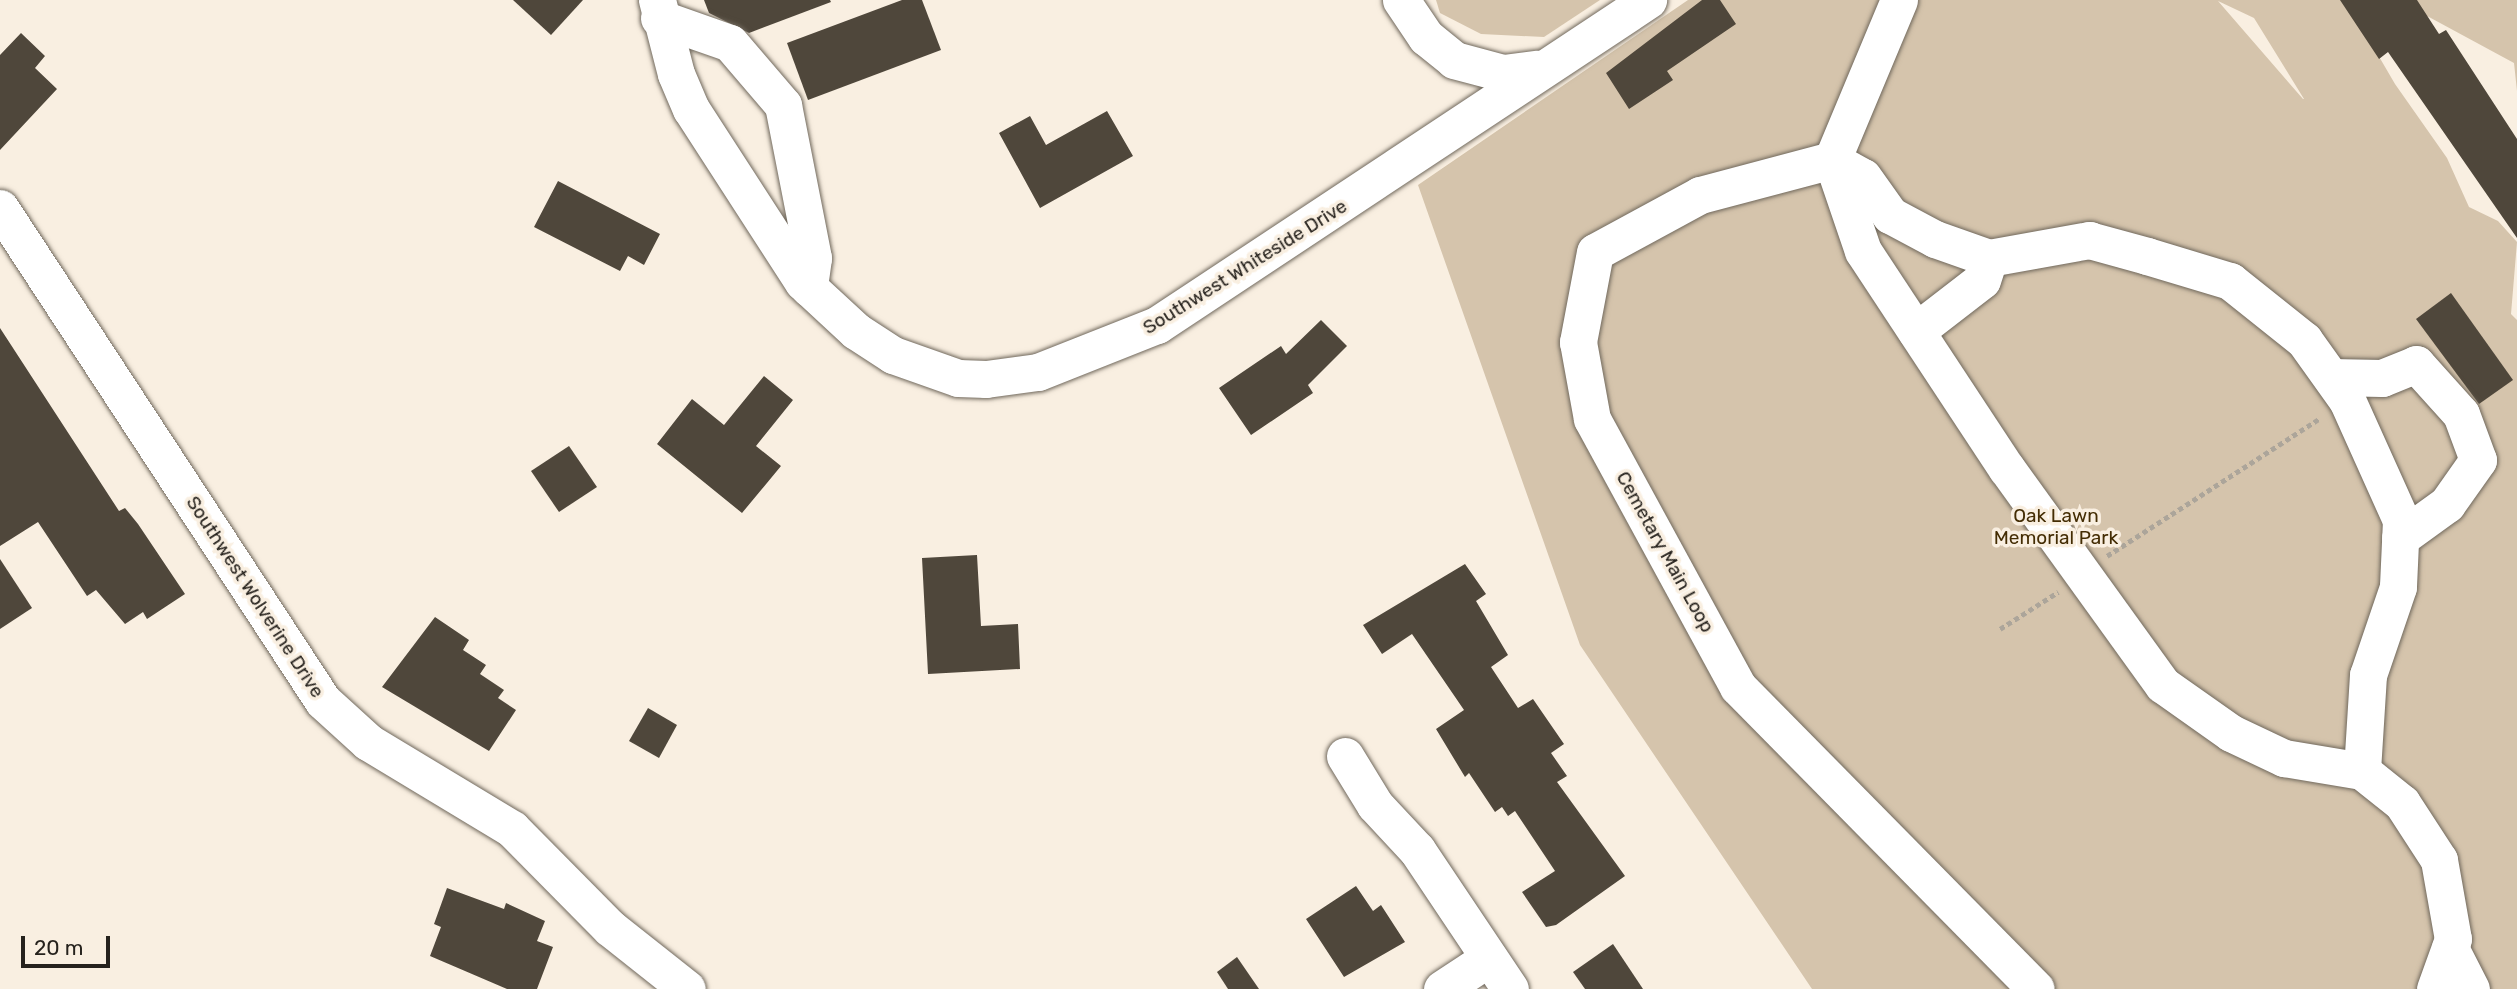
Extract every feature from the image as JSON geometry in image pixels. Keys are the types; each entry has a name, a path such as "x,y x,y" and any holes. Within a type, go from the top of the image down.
{"street":[{"path":"1401,0 1426,37 1454,60 1503,73 1538,69"},
{"name":"Southwest Whiteside Drive","path":"658,9 691,109 744,199 808,288 856,331 918,367 986,379 1038,372 1139,335 1210,293 1538,69 1571,55 1609,12 1648,0"},
{"path":"1899,0 1832,160 1863,251 2083,575 2163,685 2231,733 2284,758 2362,771 2402,803 2439,860 2453,939 2435,989"},
{"path":"658,9 730,43 783,104 813,258 808,288"},
{"path":"1832,160 1863,177 1890,215 1989,258 2089,240 2230,281 2304,340 2339,388 2378,461 2401,520 2398,587 2368,675 2362,771"},
{"name":"Cemetary Main Loop","path":"1832,160 1700,195 1595,252 1578,342 1592,419 1738,687 2036,989"},
{"name":"Southwest Wolverine Drive","path":"0,208 323,701 368,742 512,829 610,928 687,989"},
{"path":"1916,331 1982,280 1989,258"},
{"path":"2339,388 2382,378 2416,364 2461,414 2478,460 2447,504 2400,538"},
{"path":"1345,756 1510,989"},
{"path":"2450,948 2471,989"},
{"path":"1442,989 1489,958"}],"path":[{"path":"2000,629 2083,575 2339,388"}],"green space":[{"path":"1436,0 1600,0 1544,37 1481,34 1440,13"},
{"name":"Oak Lawn Memorial Park","path":"1688,0 2346,0 2395,84 2447,158 2469,207 2498,221 2517,242 2511,314 2517,320 2517,989 1812,989 1580,645 1418,185","holes":["2218,1 2254,18 2304,99"]},
{"path":"2411,0 2517,0 2517,91 2514,63 2416,10"}],"building":[{"path":"513,0 583,0 551,35"},
{"path":"704,0 831,2 749,33 709,13"},
{"path":"902,0 922,0 941,50 808,100 787,43"},
{"path":"1702,0 1720,0 1736,24 1667,71 1673,80 1629,109 1606,73"},
{"path":"2340,0 2417,0 2439,34 2446,30 2517,139 2517,238 2388,52 2379,59"},
{"path":"21,33 45,56 35,68 57,89 0,150 0,55"},
{"path":"1107,111 1133,156 1040,208 999,133 1030,116 1046,145"},
{"path":"558,181 660,234 644,265 628,256 620,271 534,227"},
{"path":"2451,293 2513,380 2479,404 2416,319"},
{"path":"1321,320 1347,346 1308,385 1313,393 1251,435 1219,388 1281,346 1286,354"},
{"path":"0,328 119,511 125,508 138,524 185,594 147,619 143,612 125,624 96,590 87,596 38,522 0,546"},
{"path":"764,376 793,400 756,446 781,466 742,513 657,444 692,399 724,425"},
{"path":"569,446 597,487 559,512 531,471"},
{"path":"977,555 981,626 1018,624 1020,669 928,674 922,558"},
{"path":"0,559 32,608 0,629"},
{"path":"1465,564 1486,594 1476,601 1508,655 1491,667 1518,708 1533,699 1564,744 1551,753 1567,776 1557,782 1625,876 1556,925 1546,927 1522,892 1555,871 1515,811 1508,816 1502,807 1495,812 1469,773 1465,777 1436,729 1464,710 1412,634 1382,654 1363,625"},
{"path":"435,617 469,640 463,650 486,665 480,674 504,690 498,698 516,710 489,751 382,687"},
{"path":"648,708 677,725 659,758 629,741"},
{"path":"1356,886 1373,911 1381,905 1405,942 1344,977 1306,919"},
{"path":"447,888 504,909 506,903 545,921 537,941 553,947 537,989 507,989 430,956 441,927 434,924"},
{"path":"1613,944 1643,989 1585,989 1573,972"},
{"path":"1237,957 1259,989 1228,989 1217,972"}]}
